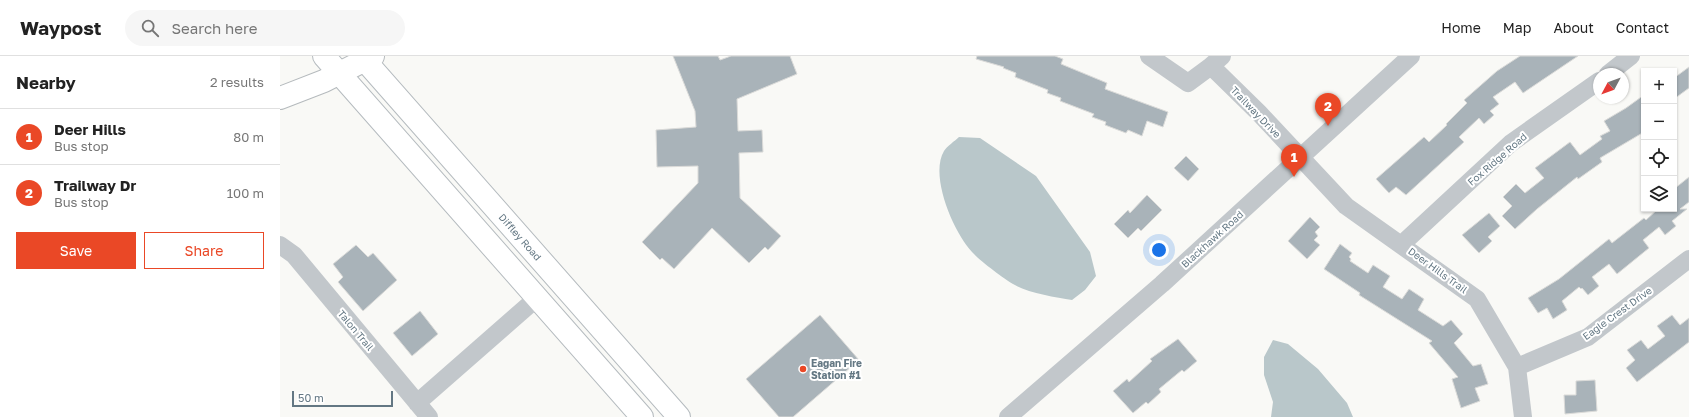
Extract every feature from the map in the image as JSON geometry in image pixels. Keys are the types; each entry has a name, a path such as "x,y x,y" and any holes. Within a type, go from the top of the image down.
{"main road":[{"path":"324,56 538,297 642,417"},
{"path":"280,98 324,81 366,57"},
{"name":"Diffley Road","path":"366,57 679,417"}],"street":[{"name":"Trailway Drive","path":"1149,56 1188,83 1217,61 1259,113 1300,159"},
{"name":"Blackhawk Road","path":"1008,417 1162,284 1411,56"},
{"path":"1616,68 1631,56"},
{"name":"Fox Ridge Road","path":"1402,244 1511,144 1593,85"},
{"name":"Deer Hills Trail","path":"1300,159 1346,206 1477,298 1517,368 1523,417"},
{"name":"Talon Trail","path":"280,245 294,255 429,417"},
{"name":"Eagle Crest Drive","path":"1517,368 1588,337 1689,259"},
{"path":"417,403 538,297"}],"shaded area":[{"path":"959,137 980,138 1036,176 1090,252 1096,276 1085,290 1072,300 1034,292 1013,284 980,260 965,243 951,218 942,189 940,175 940,162 944,151"},
{"path":"1273,340 1288,344 1318,369 1347,403 1353,417 1271,417 1273,402 1264,375 1264,357"}],"building":[{"path":"673,56 718,56 720,60 731,56 790,56 797,74 737,99 738,131 762,130 763,152 739,153 740,198 781,236 768,250 765,247 749,263 712,228 674,269 662,258 660,260 642,242 698,183 698,166 657,167 656,130 696,127 695,111"},
{"path":"977,56 1055,56 1063,59 1061,64 1107,83 1105,89 1168,112 1163,127 1147,121 1142,136 1128,130 1126,133 1105,125 1106,122 1092,117 1094,114 1060,101 1061,98 1047,93 1048,90 1015,77 1016,73 1003,68 1004,67 976,59"},
{"path":"1520,56 1578,56 1523,93 1515,82 1493,97 1499,104 1490,111 1494,115 1484,124 1479,118 1459,137 1464,142 1406,195 1396,187 1389,193 1376,179 1424,137 1429,142 1467,103 1464,100 1497,71"},
{"path":"1689,67 1689,88 1677,97 1677,76"},
{"path":"1641,97 1641,134 1600,158 1602,162 1578,179 1577,177 1515,229 1502,216 1512,206 1503,197 1516,184 1525,193 1544,178 1535,168 1570,142 1580,155 1602,139 1600,136 1610,131 1604,121"},
{"path":"1186,156 1199,169 1188,181 1174,168"},
{"path":"1689,177 1689,202 1680,209 1687,209 1672,221 1676,226 1665,235 1659,227 1643,240 1649,248 1617,274 1609,264 1592,277 1599,286 1588,295 1582,288 1581,289 1579,287 1562,301 1567,310 1553,319 1547,308 1538,313 1528,298 1559,279 1609,239 1612,243 1644,218 1646,220 1655,212 1677,212 1677,187"},
{"path":"1147,195 1162,210 1141,231 1138,228 1128,238 1114,224 1128,210 1130,213"},
{"path":"1489,213 1500,226 1488,237 1492,241 1479,253 1462,235"},
{"path":"1310,217 1320,227 1315,232 1318,236 1314,240 1320,245 1307,259 1288,241"},
{"path":"1340,244 1352,253 1349,257 1351,259 1350,261 1368,273 1373,265 1390,276 1383,287 1402,299 1409,289 1424,299 1418,310 1443,326 1451,320 1463,334 1454,343 1473,366 1481,364 1488,384 1475,388 1480,401 1461,408 1452,379 1458,377 1429,343 1432,341 1359,295 1360,293 1324,269"},
{"path":"356,245 368,257 373,253 397,280 363,311 338,282 343,277 333,264"},
{"path":"420,311 438,334 412,356 393,333"},
{"name":"Eagan Fire Station #1","path":"820,315 859,360 793,417 779,417 746,379"},
{"path":"1672,315 1680,325 1689,318 1689,342 1637,382 1626,368 1635,360 1627,350 1641,340 1648,349 1665,336 1657,326"},
{"path":"1178,339 1197,361 1184,372 1182,370 1159,389 1161,392 1148,404 1146,402 1133,413 1113,391 1127,379 1129,382 1152,361 1150,359"},
{"path":"1595,380 1597,411 1565,414 1564,395 1576,395 1576,381"}],"place":[{"name":"Trailway Dr","path":"1328,126"},
{"name":"Deer Hills","path":"1294,177"},
{"name":"Eagan Fire Station #1","path":"803,369"}]}
